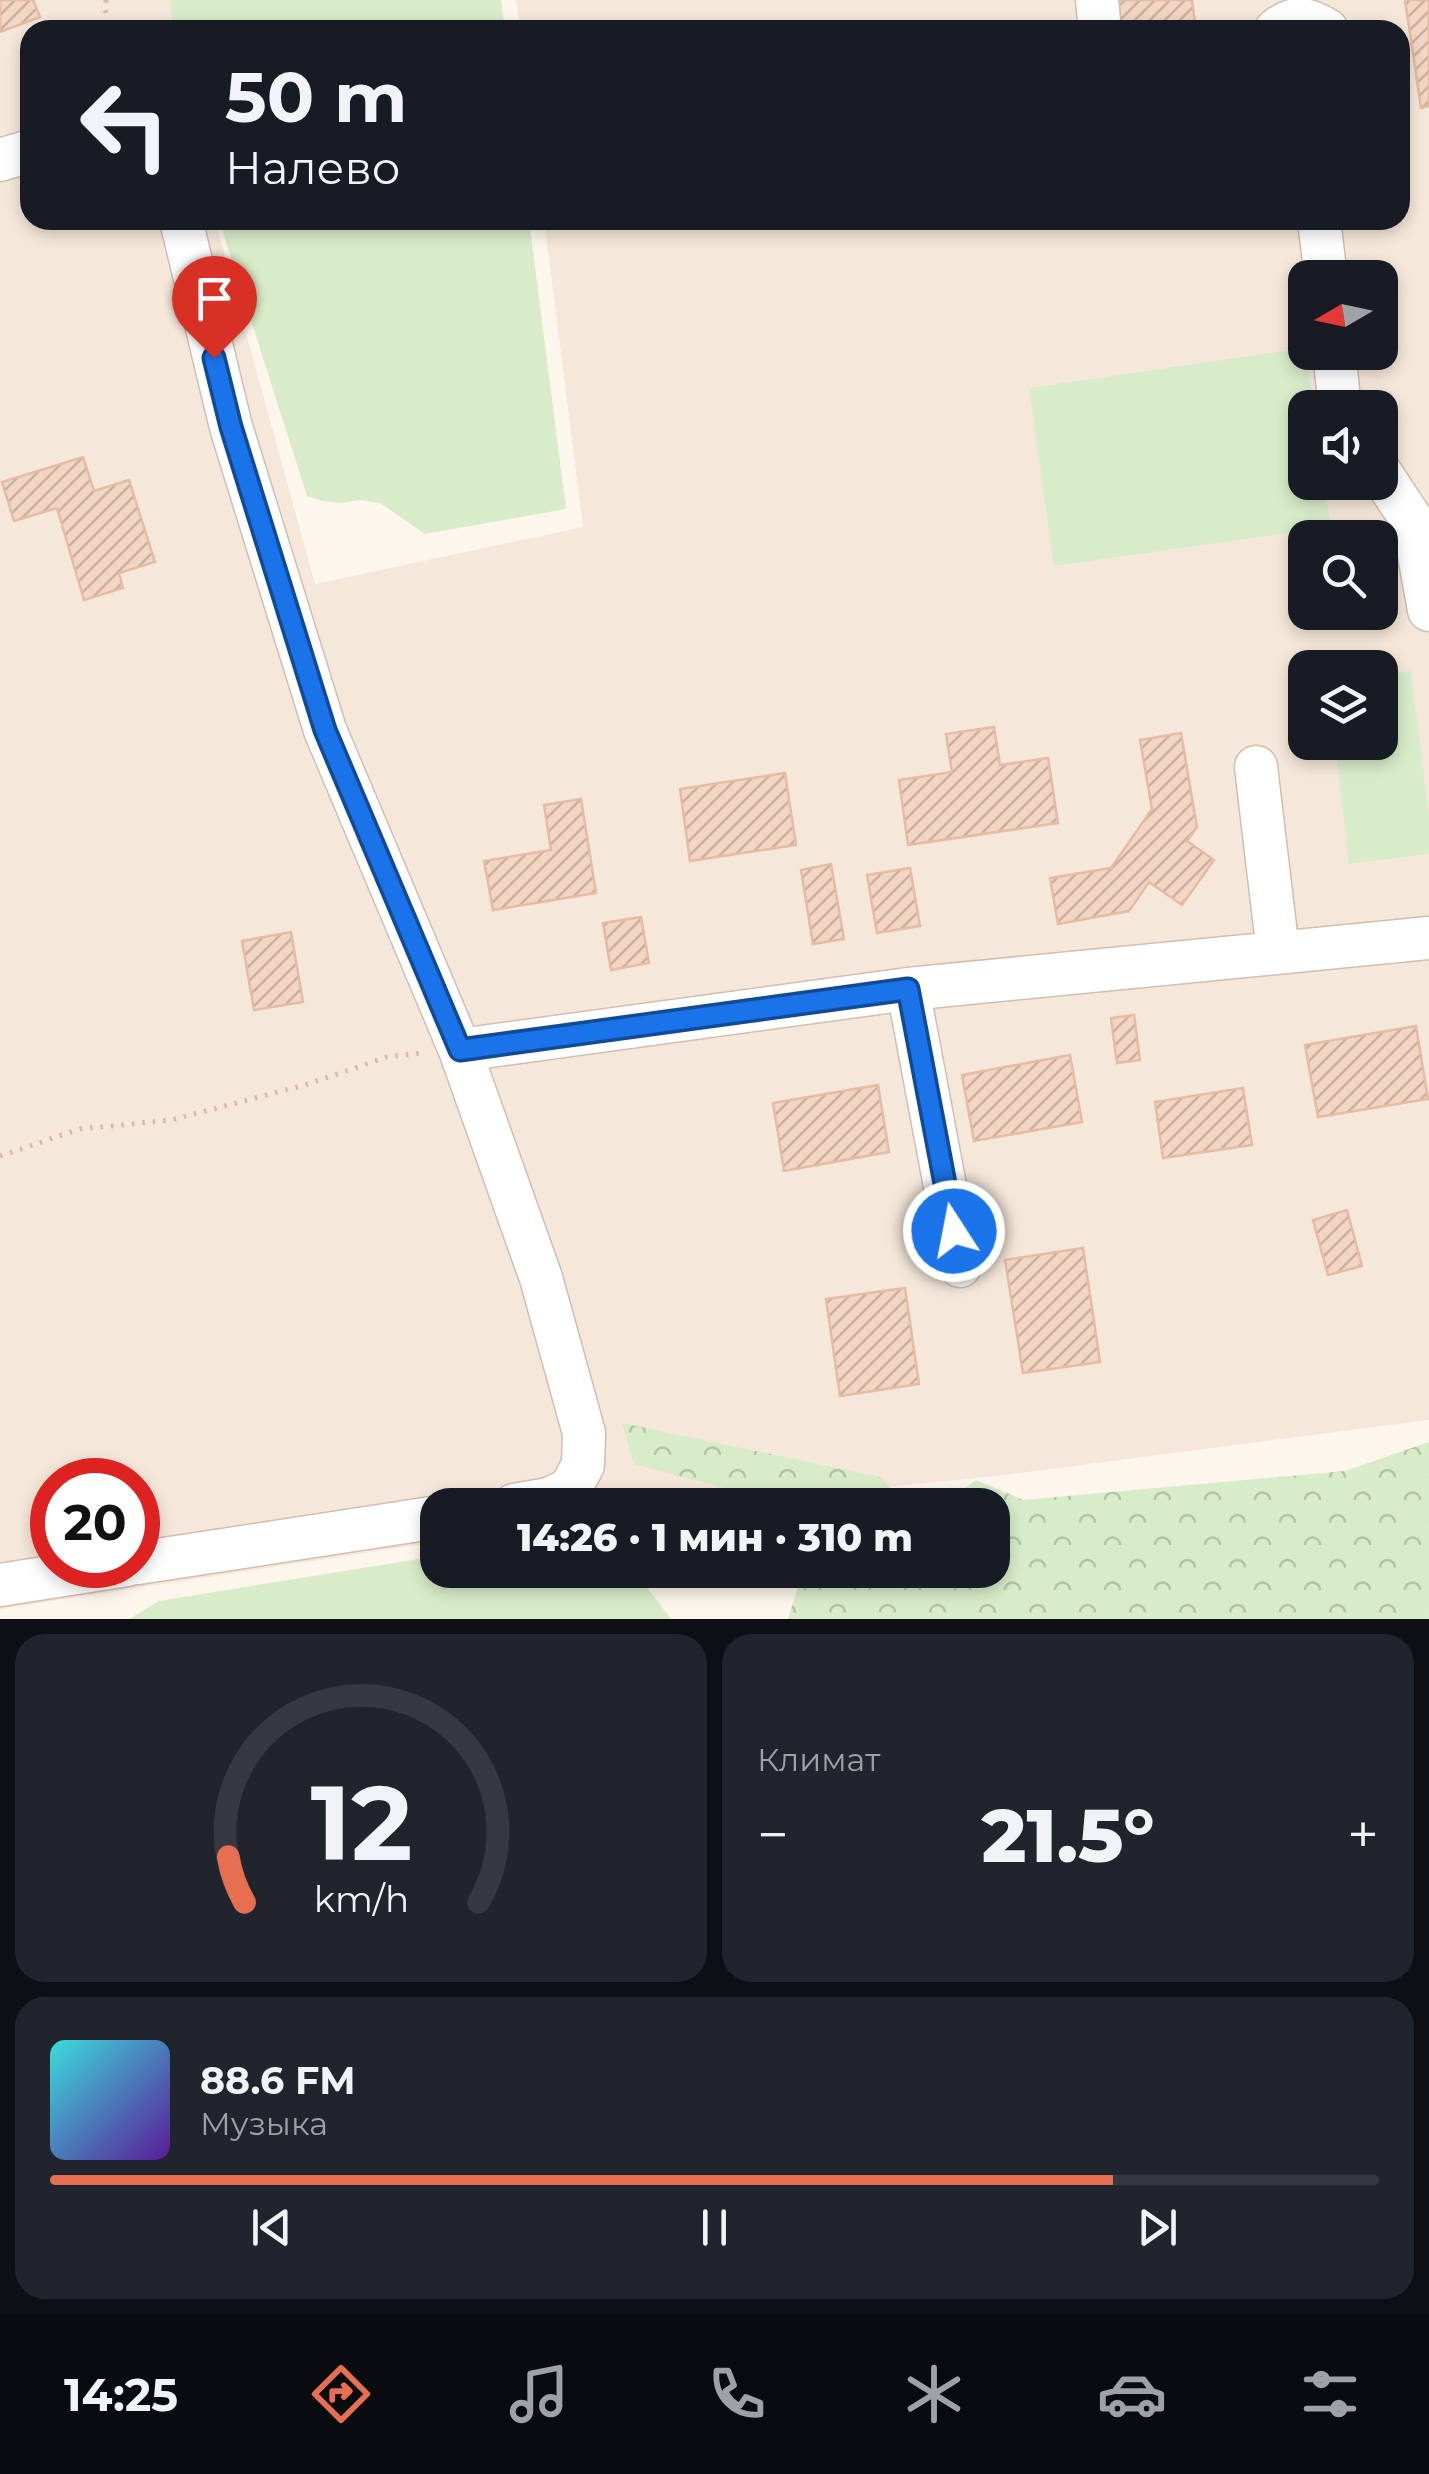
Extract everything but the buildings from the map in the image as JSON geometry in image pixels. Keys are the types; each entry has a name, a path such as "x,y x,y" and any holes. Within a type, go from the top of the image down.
{"street":[{"path":"184,230 231,427 325,730 460,1050 541,1278 584,1433 583,1465 571,1488"},
{"path":"1320,230 1324,260"},
{"path":"1398,499 1413,522 1429,610"},
{"path":"1256,766 1278,952"},
{"path":"460,1050 908,989 1429,938"},
{"path":"908,989 960,1266"},
{"path":"160,1561 420,1520"},
{"path":"0,1585 30,1580"}],"path":[{"path":"0,1156 80,1130 172,1120 306,1085 387,1056 460,1050"}],"shaded area":[{"path":"0,0 169,0 172,20 20,20 20,230 218,230 315,584 583,527 545,230 1410,230 1410,20 519,20 516,0 1429,0 1429,1420 875,1488 420,1488 420,1545 160,1584 160,1458 30,1458 30,1588 137,1588 0,1609"}],"green space":[{"path":"169,0 501,0 504,20 172,20"},
{"path":"222,230 530,230 566,509 425,534 380,503 341,503 307,496"},
{"path":"1288,350 1288,370 1308,370 1311,390 1288,390 1288,500 1327,500 1330,520 1288,520 1288,533 1054,566 1029,388"},
{"path":"1411,671 1429,819 1429,854 1349,864 1337,760 1398,760 1398,673"},
{"path":"622,1423 880,1477 891,1488 724,1488 634,1464"},
{"path":"1429,1442 1429,1619 788,1619 797,1588 1010,1588 1010,1494 1023,1500 1345,1471"},
{"path":"976,1480 995,1488 965,1488"},
{"path":"420,1559 420,1588 648,1588 671,1619 129,1619 159,1601"}],"route":[{"path":"214,358 231,427 325,730 460,1050 908,989 954,1231"}]}
